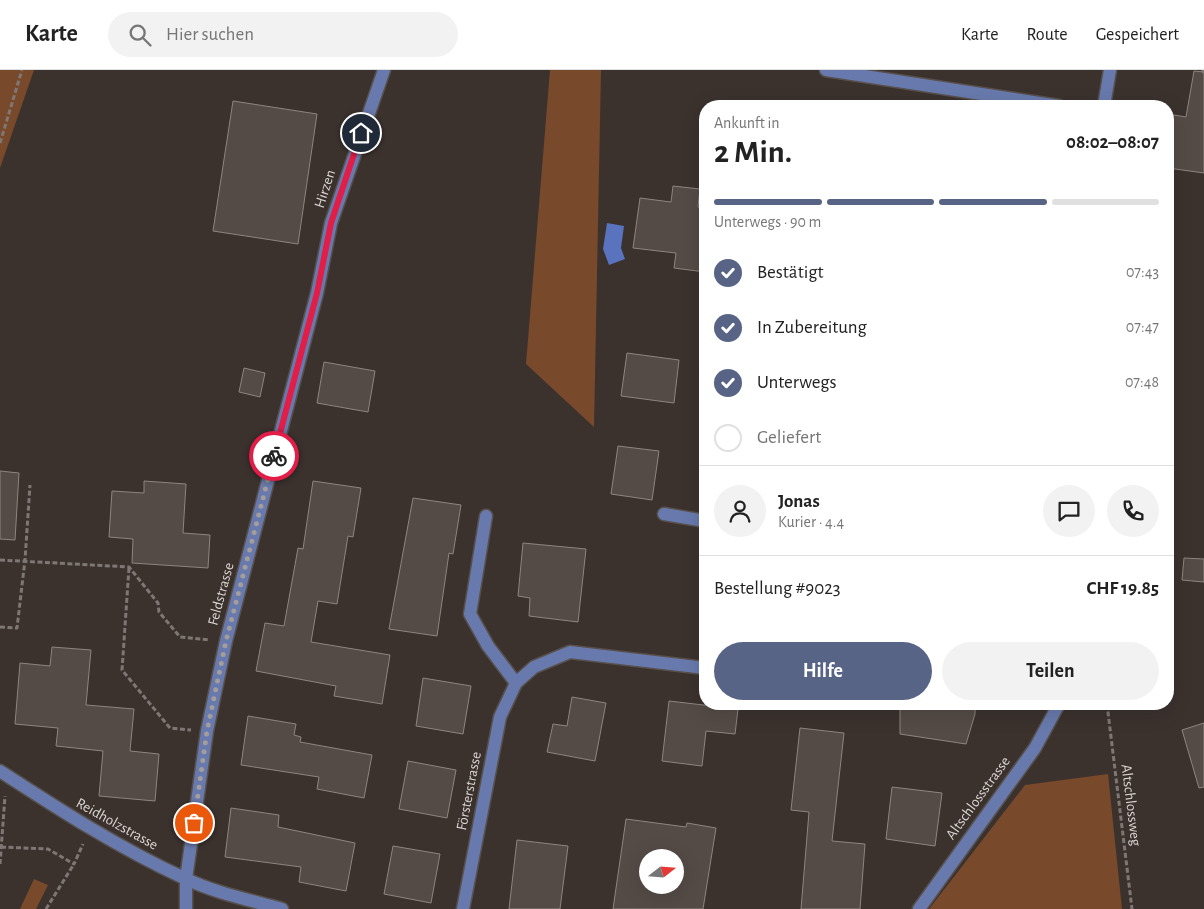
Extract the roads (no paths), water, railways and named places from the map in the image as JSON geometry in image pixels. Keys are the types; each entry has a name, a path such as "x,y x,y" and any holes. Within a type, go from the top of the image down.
{"street":[{"name":"Hirzen","path":"317,293 331,223 384,70"},
{"path":"826,70 1020,100"},
{"path":"1105,100 1110,70"},
{"name":"Feldstrasse","path":"186,909 186,879 207,731 226,641 317,293"},
{"path":"664,514 699,520"},
{"path":"486,516 470,614 488,646 516,683"},
{"name":"Försterstrasse","path":"463,909 500,717 516,683 534,667 570,652 699,667"},
{"name":"Altschlossstrasse","path":"919,909 1035,748 1056,710"},
{"name":"Reidholzstrasse","path":"3,773 90,830 186,879 282,909"}],"water":[{"path":"607,223 624,226 621,248 625,259 609,265 603,249"}]}
